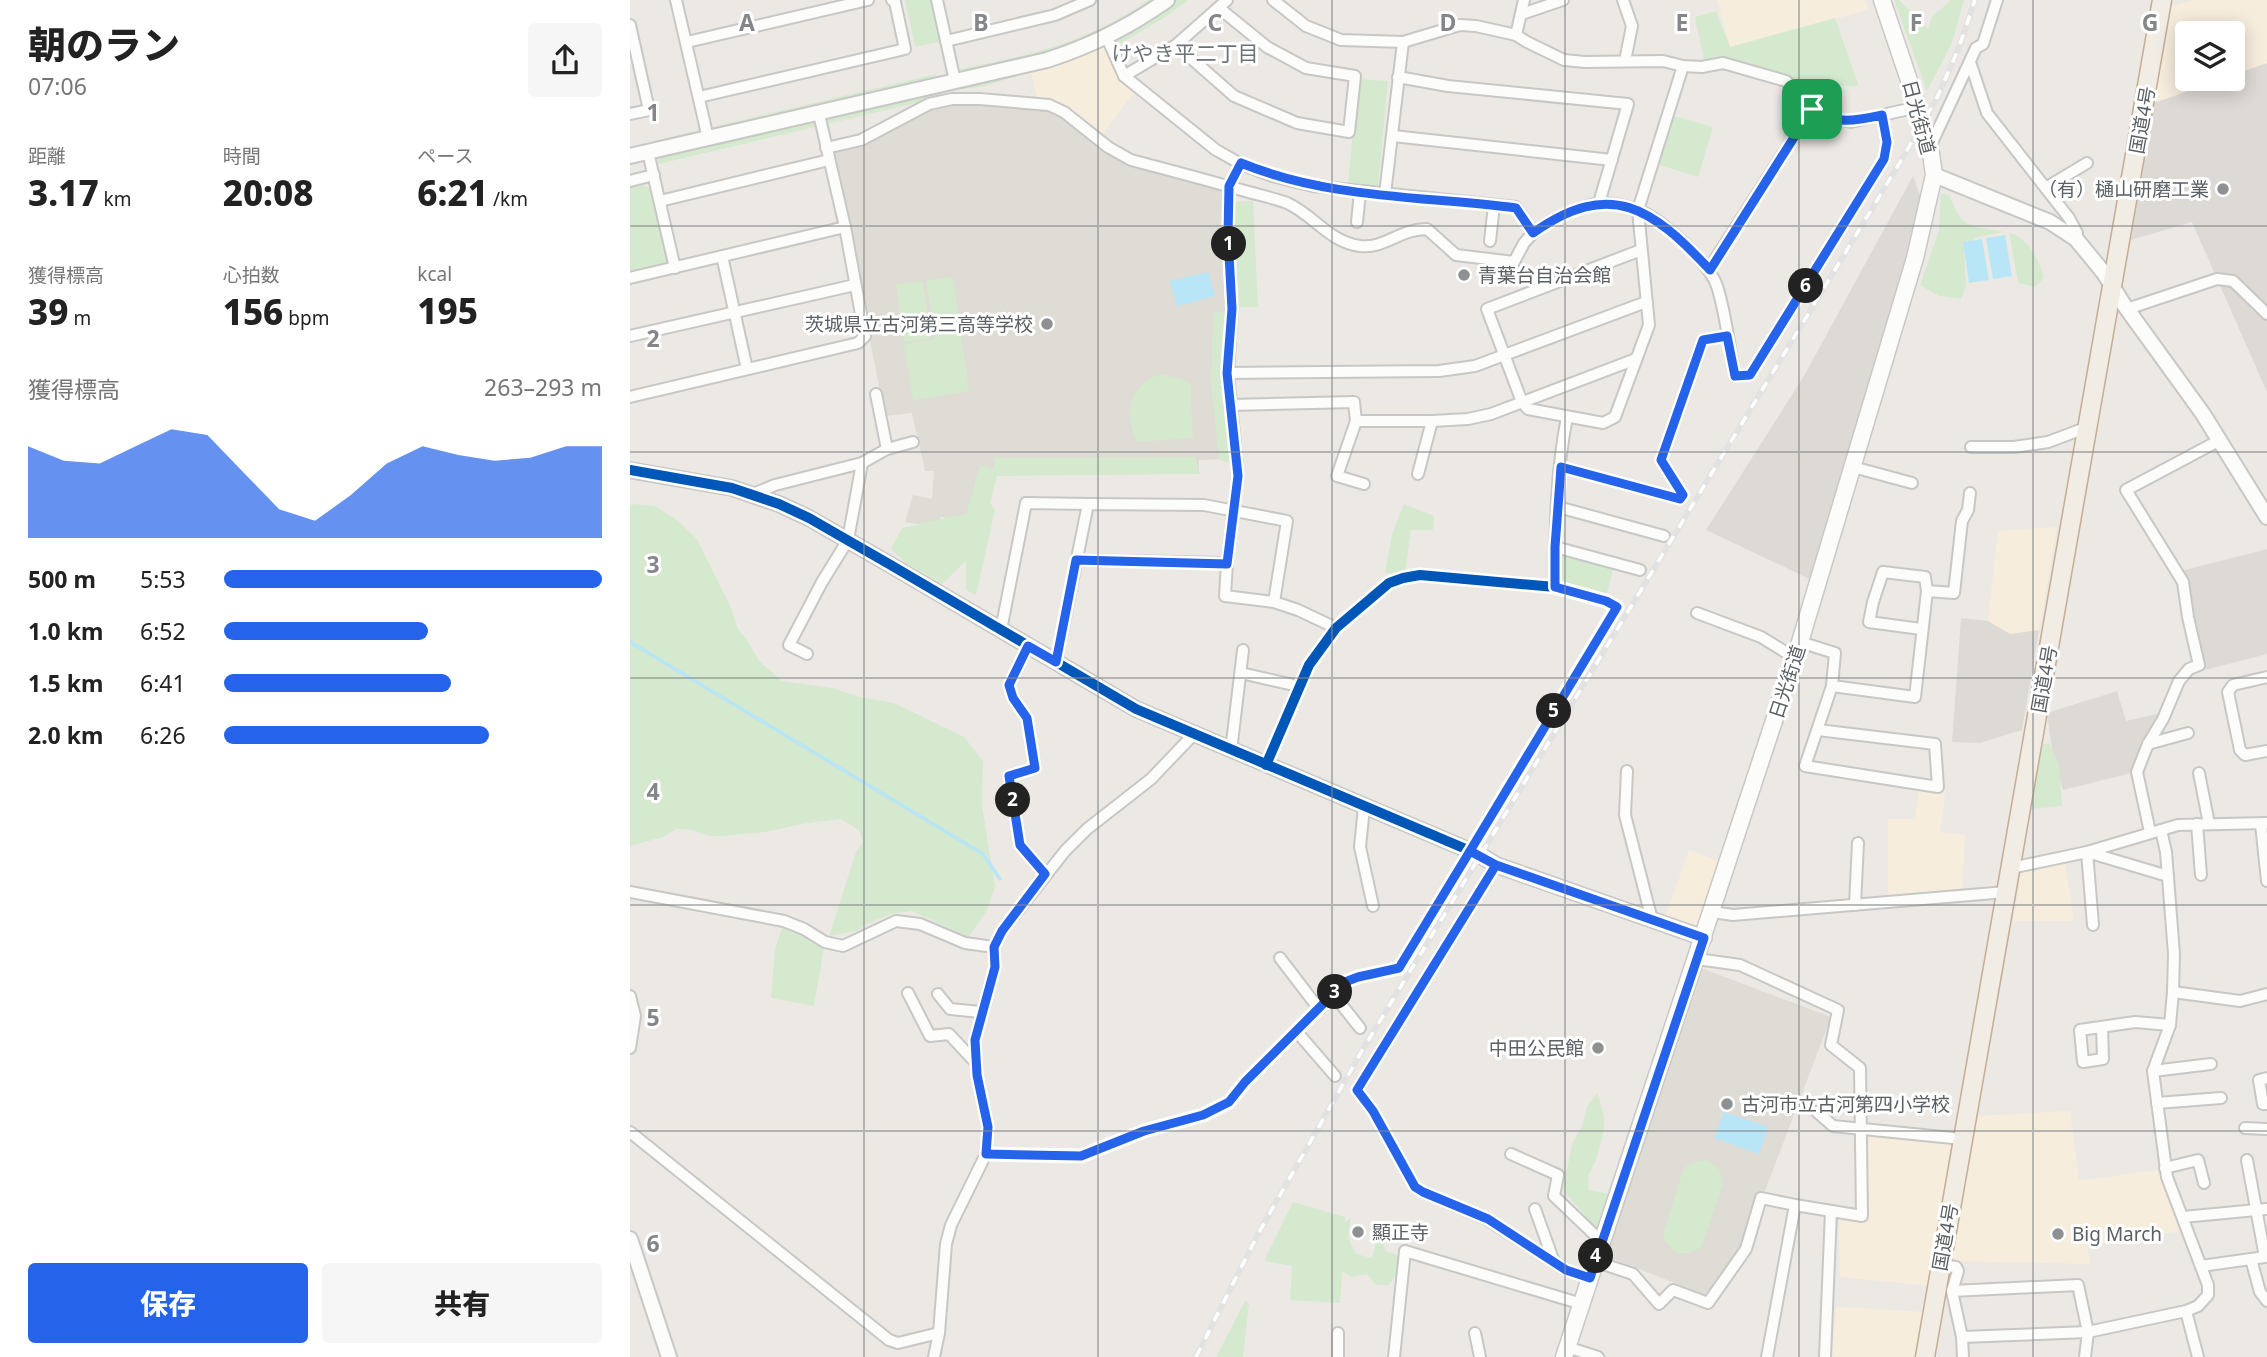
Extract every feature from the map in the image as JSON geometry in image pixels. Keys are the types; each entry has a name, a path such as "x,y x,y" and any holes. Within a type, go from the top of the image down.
{"highway":[{"name":"国道4号","path":"1925,1357 2162,0"}],"main road":[{"name":"日光街道","path":"1565,1352 1795,659 1915,258 1934,175 1930,147 1882,0"}],"street":[{"path":"677,0 708,138"},
{"path":"687,42 868,0"},
{"path":"699,97 905,49 895,2 892,0"},
{"path":"937,0 955,81"},
{"path":"946,41 1055,15 1090,0"},
{"path":"630,156 1047,60 1107,38 1167,0"},
{"path":"1273,0 1306,26 1341,40 1403,42 1460,25 1496,28 1516,35 1564,60 1664,61 1682,66 1702,67 1723,63 1786,80 1819,115 1850,122 1918,107"},
{"path":"1516,35 1524,0"},
{"path":"1522,14 1563,0"},
{"path":"1623,0 1632,26 1625,61"},
{"path":"1930,147 1976,48 1983,44 1997,0"},
{"path":"1124,76 1176,45 1223,4 1267,47 1306,68 1355,76 1349,132 1297,123 1234,96 1176,45"},
{"path":"630,25 634,55 649,110 630,114"},
{"path":"1107,38 1124,76 1216,150 1241,163 1272,176 1313,186 1516,208 1533,233"},
{"path":"1385,194 1403,42"},
{"path":"1970,62 1987,113 2069,218 2077,233 2076,239"},
{"path":"1641,250 1487,309 1522,402 1528,409 1603,423 1615,417 1649,325 1638,210 1682,66"},
{"path":"1398,77 1448,86 1628,104 1599,203"},
{"path":"826,148 861,140 929,104 952,99 1033,102 1064,112 1108,147 1131,160 1288,204 1325,232 1345,242 1375,246 1401,233 1427,229 1456,255 1514,262 1524,243 1551,220 1582,206 1614,203 1651,217 1685,244 1710,270 1717,285 1735,376 1750,375 1884,159 1887,142 1882,115"},
{"path":"1710,270 1812,109"},
{"path":"630,397 858,342 865,336 845,227 819,114"},
{"path":"1393,136 1612,160"},
{"path":"649,152 675,268"},
{"path":"660,201 829,160"},
{"path":"1241,163 1229,186 1228,236 1232,309 1227,373 1238,476 1225,597 1274,603 1298,610 1336,628"},
{"path":"2047,187 2087,163"},
{"path":"630,181 654,175"},
{"path":"1934,175 2050,222 2076,239 2220,440 2267,517"},
{"path":"1357,222 1360,192"},
{"path":"1490,241 1494,205"},
{"path":"630,278 845,227"},
{"path":"722,256 747,369"},
{"path":"2127,309 2217,279 2233,281 2267,314"},
{"path":"630,336 855,285"},
{"path":"1227,373 1439,371 1475,366 1646,302"},
{"path":"1561,467 1680,499 1683,495 1661,460 1703,340 1727,336"},
{"path":"1356,421 1468,419 1522,402 1636,359"},
{"path":"876,394 887,449"},
{"path":"1230,405 1354,402 1356,421 1337,476 1364,484"},
{"path":"1555,587 1555,547 1567,417"},
{"path":"1418,474 1432,421"},
{"path":"1971,447 2014,447 2048,442 2088,427"},
{"path":"1962,1337 2088,1332 2186,1311 2198,1306 2208,1295 2208,1285 2165,1168 2153,1071 2170,1025 2174,954 2168,876 2137,772 2179,681 2189,669 2199,665 2183,582 2126,490 2220,440"},
{"path":"753,494 775,485 862,463 887,449 914,442"},
{"path":"807,654 789,645 848,540 862,463"},
{"path":"1853,467 1912,483"},
{"path":"630,470 732,488 809,518 1136,709 1470,851 1496,865 1704,938"},
{"path":"1927,591 1954,593 1962,521 1968,510 1970,493"},
{"path":"1001,629 1026,503 1204,505 1287,521 1274,603"},
{"path":"1056,662 1088,504"},
{"path":"1558,507 1664,536"},
{"path":"1555,547 1640,570"},
{"path":"1076,560 1227,564"},
{"path":"1832,686 1915,697 1927,591 1926,577 1884,572 1869,622 1921,629"},
{"path":"986,1154 1081,1156 1144,1131 1203,1115 1229,1102 1245,1082 1345,982 1399,968 1617,607 1606,601 1555,587 1420,575 1389,583 1336,628 1309,665 1266,765"},
{"path":"1697,613 1761,637 1795,659"},
{"path":"1800,642 1835,653 1832,686 1805,766 1938,787 1935,744 1818,730"},
{"path":"1028,646 1009,685 1013,698 1027,718 1035,768 1009,776 1020,845 1045,874"},
{"path":"1231,751 1243,650"},
{"path":"1241,674 1298,686"},
{"path":"2267,677 2233,685 2228,692 2240,750 2245,755 2267,751"},
{"path":"2148,744 2188,733"},
{"path":"934,1357 939,1333 946,1244 951,1225 986,1154 988,1127 976,1063 975,1040 995,967 994,947 1002,931 1045,874 1087,829 1151,779 1193,735"},
{"path":"1627,771 1625,815 1652,920"},
{"path":"2199,773 2203,824 2201,875"},
{"path":"1364,807 1360,847 1373,906"},
{"path":"2011,868 2087,852 2178,825 2264,824 2267,881"},
{"path":"1855,905 1857,843"},
{"path":"2087,852 2168,876"},
{"path":"2087,852 2093,925"},
{"path":"1496,865 1357,1090 1373,1111 1415,1187 1488,1219 1566,1270 1590,1278"},
{"path":"630,892 784,921 825,942 843,946 896,921 920,924 965,943 994,947"},
{"path":"1712,912 1733,915 2006,892"},
{"path":"1280,958 1319,1009"},
{"path":"1594,1261 1633,1274 1659,1304 1673,1290 1708,1303 1746,1249 1761,1198 1862,1216 1860,1068 1831,1045 1838,1010 1740,965 1697,960"},
{"path":"2173,992 2240,1001 2267,994"},
{"path":"908,993 930,1036 949,1034 976,1063"},
{"path":"938,994 950,1009 981,1012"},
{"path":"1333,994 1360,1028"},
{"path":"630,996 635,1016 630,1048"},
{"path":"2102,1027 2135,1022 2170,1025"},
{"path":"1297,1032 1335,1076"},
{"path":"2153,1071 2211,1064"},
{"path":"2267,1078 2259,1080 2263,1104 2267,1104"},
{"path":"2157,1103 2221,1098"},
{"path":"1817,1112 1833,1126 1963,1139"},
{"path":"2245,1128 2267,1129"},
{"path":"630,1132 888,1340 898,1343 939,1333"},
{"path":"1511,1154 1558,1175 1554,1196 1601,1241"},
{"path":"2165,1168 2198,1160 2204,1184"},
{"path":"2201,1266 2265,1257 2262,1210 2246,1160"},
{"path":"1767,1357 1796,1205"},
{"path":"1535,1209 1555,1262"},
{"path":"2183,1217 2262,1210"},
{"path":"1825,1357 1831,1211"},
{"path":"630,1239 669,1357"},
{"path":"1394,1357 1405,1251 1582,1304"},
{"path":"2251,1259 2260,1292 2267,1301"},
{"path":"1940,1265 1956,1267 1958,1270 1952,1291 1962,1337 1963,1357"},
{"path":"1952,1291 2078,1285 2088,1332 2085,1357"},
{"path":"2186,1311 2198,1357"},
{"path":"1338,1357 1339,1333"},
{"path":"1475,1333 1480,1357"},
{"path":"1565,1352 1598,1357"}],"shaded area":[{"path":"1717,0 1865,0 1868,10 1730,47"},
{"path":"2195,0 2267,0 2267,63 2245,71 2245,21 2175,21 2175,91 2188,91 2151,104 2168,7"},
{"path":"1106,40 1136,90 1101,136 1055,102 1037,97 1030,68"},
{"path":"2267,63 2267,392 2192,222 2131,240 2151,104 2188,91 2245,91 2245,71"},
{"name":"茨城県立古河第三高等学校","path":"962,103 1047,109 1065,119 1102,149 1226,190 1228,311 1223,382 1231,459 1199,460 1199,470 986,470 966,522 941,517 938,528 905,522 913,495 932,499 934,471 925,471 912,413 885,416 835,165 835,151 933,108"},
{"path":"1913,176 1921,198 1920,236 1814,581 1706,530 1804,376"},
{"path":"2057,527 2039,630 2010,634 1988,621 1998,531"},
{"path":"2267,549 2267,654 2201,671 2181,571"},
{"path":"1961,618 1988,621 2010,634 2039,630 2022,730 1980,743 1952,742"},
{"path":"2117,691 2126,721 2166,712 2135,772 2063,790 2052,751 2047,713"},
{"path":"1919,789 1945,794 1940,832 1965,835 1962,890 1888,898 1888,819 1915,819"},
{"path":"1689,850 1725,863 1701,930 1665,918"},
{"path":"2064,858 2074,921 2013,921 2022,870"},
{"name":"古河市立古河第四小学校","path":"1701,968 1831,1017 1765,1191 1739,1249 1705,1295 1606,1256"},
{"path":"2070,1111 2079,1181 2157,1170 2182,1231 2087,1245 2090,1264 1949,1261 1978,1116"},
{"path":"1864,1134 1950,1141 1932,1286 1840,1277 1839,1220 1867,1222"},
{"path":"1836,1307 1923,1312 1916,1357 1832,1357"}],"green space":[{"path":"905,0 930,0 939,42 915,47"},
{"path":"1148,0 1188,0 1167,16 1118,45 1098,37 1025,62 1016,76 982,87 963,89 960,69 1034,52 1081,37 1126,15"},
{"path":"1894,0 1899,0 1928,29 1932,17 1951,0 1964,0 1952,43 1927,91"},
{"path":"1716,11 1730,47 1835,18 1859,86 1823,85 1814,102 1785,74 1726,58 1704,60 1695,17"},
{"path":"936,74 941,97 659,164 654,141"},
{"path":"1358,79 1388,81 1378,187 1348,184"},
{"path":"1671,115 1713,127 1698,177 1656,164"},
{"path":"640,184 652,189 669,265 630,273 630,187"},
{"path":"1941,193 1950,196 1959,215 1969,225 2004,232 1977,237 1964,247 1966,285 1961,299 1939,296 1920,285 1939,230"},
{"path":"1253,201 1258,307 1236,307 1232,202"},
{"path":"2009,232 2023,240 2036,257 2044,278 2035,287 2018,283"},
{"path":"953,277 969,391 913,400 904,344 935,339 926,281"},
{"path":"923,281 931,338 904,342 896,285"},
{"path":"1228,311 1223,365 1231,463 1219,460 1211,384 1213,312"},
{"path":"1161,374 1190,383 1193,438 1137,442 1130,421 1132,401 1142,385"},
{"path":"1195,457 1200,474 997,476 990,503 995,510 976,595 966,590 966,561 942,584 906,563 891,549 902,528 966,515 980,465 994,469 994,458"},
{"path":"1404,504 1434,516 1433,530 1411,530 1405,574 1385,573 1392,535"},
{"path":"630,506 655,506 677,520 697,539 731,608 738,629 759,661 782,681 832,688 860,697 894,703 964,737 983,761 982,805 995,887 986,912 969,937 912,911 891,914 856,931 829,936 856,852 863,842 859,830 841,819 765,832 722,836 676,829 663,837 630,846"},
{"path":"1558,550 1614,567 1606,597 1557,586"},
{"path":"2049,743 2059,766 2062,806 2030,809 2040,745"},
{"path":"784,921 825,942 814,1006 771,998 775,950"},
{"path":"1597,1093 1603,1111 1604,1126 1599,1150 1589,1175 1589,1190 1610,1194 1598,1230 1563,1190 1572,1144 1582,1126 1587,1107"},
{"path":"1706,1160 1719,1169 1723,1184 1701,1248 1688,1253 1677,1253 1664,1240 1664,1231 1683,1170 1689,1164"},
{"path":"1293,1202 1345,1217 1345,1222 1351,1218 1348,1237 1356,1254 1372,1258 1376,1243 1383,1242 1385,1251 1400,1258 1393,1279 1388,1285 1376,1285 1367,1274 1351,1277 1342,1271 1340,1303 1290,1300 1292,1266 1264,1261"},
{"path":"1245,1301 1249,1303 1243,1357 1216,1357"}],"water":[{"path":"2005,235 2012,276 1993,279 1986,238"},
{"path":"1982,239 1989,280 1969,283 1963,242"},
{"path":"1208,272 1215,296 1177,306 1170,281"},
{"path":"1724,1112 1768,1127 1759,1154 1714,1138"}],"waterway":[{"path":"630,642 983,854 1000,879"}],"railway":[{"path":"1196,1357 1258,1234 1363,1049 1936,100 1958,50 1975,0"}],"cycle path":[{"path":"630,470 732,488 779,504 809,518 1136,709 1480,855 1496,865 1704,938"},
{"path":"986,1154 1081,1156 1144,1131 1203,1115 1229,1102 1245,1082 1345,982 1400,968 1617,607 1606,601 1555,587 1420,575 1389,583 1336,628 1309,665 1266,765"}],"place":[{"name":"（有）樋山研磨工業","path":"2223,189"},
{"name":"青葉台自治会館","path":"1464,275"},
{"name":"茨城県立古河第三高等学校","path":"1047,324"},
{"name":"中田公民館","path":"1598,1048"},
{"name":"古河市立古河第四小学校","path":"1727,1104"},
{"name":"顯正寺","path":"1358,1232"},
{"name":"Big March","path":"2058,1234"}],"district":[{"name":"けやき平二丁目","path":"1185,53"}],"route":[{"path":"1812,109 1710,270 1685,244 1651,217 1623,205 1599,203 1582,206 1551,220 1533,233 1516,208 1313,186 1272,176 1241,163 1229,186 1228,236 1232,309 1227,373 1238,476 1227,564 1076,560 1056,662 1028,646 1009,685 1013,698 1027,718 1035,768 1009,776 1020,845 1045,874 1002,931 994,947 995,967 975,1040 977,1075 988,1127 986,1154 1081,1156 1144,1131 1203,1115 1229,1102 1245,1082 1345,982 1399,968 1470,851 1496,865 1704,938 1590,1278 1566,1270 1488,1219 1415,1187 1373,1111 1357,1090 1496,865 1480,855 1470,851 1617,607 1606,601 1555,587 1561,467 1680,499 1683,495 1661,460 1703,340 1727,336 1735,376 1750,375 1884,159 1887,142 1882,115 1850,122 1819,115 1812,109"}]}
